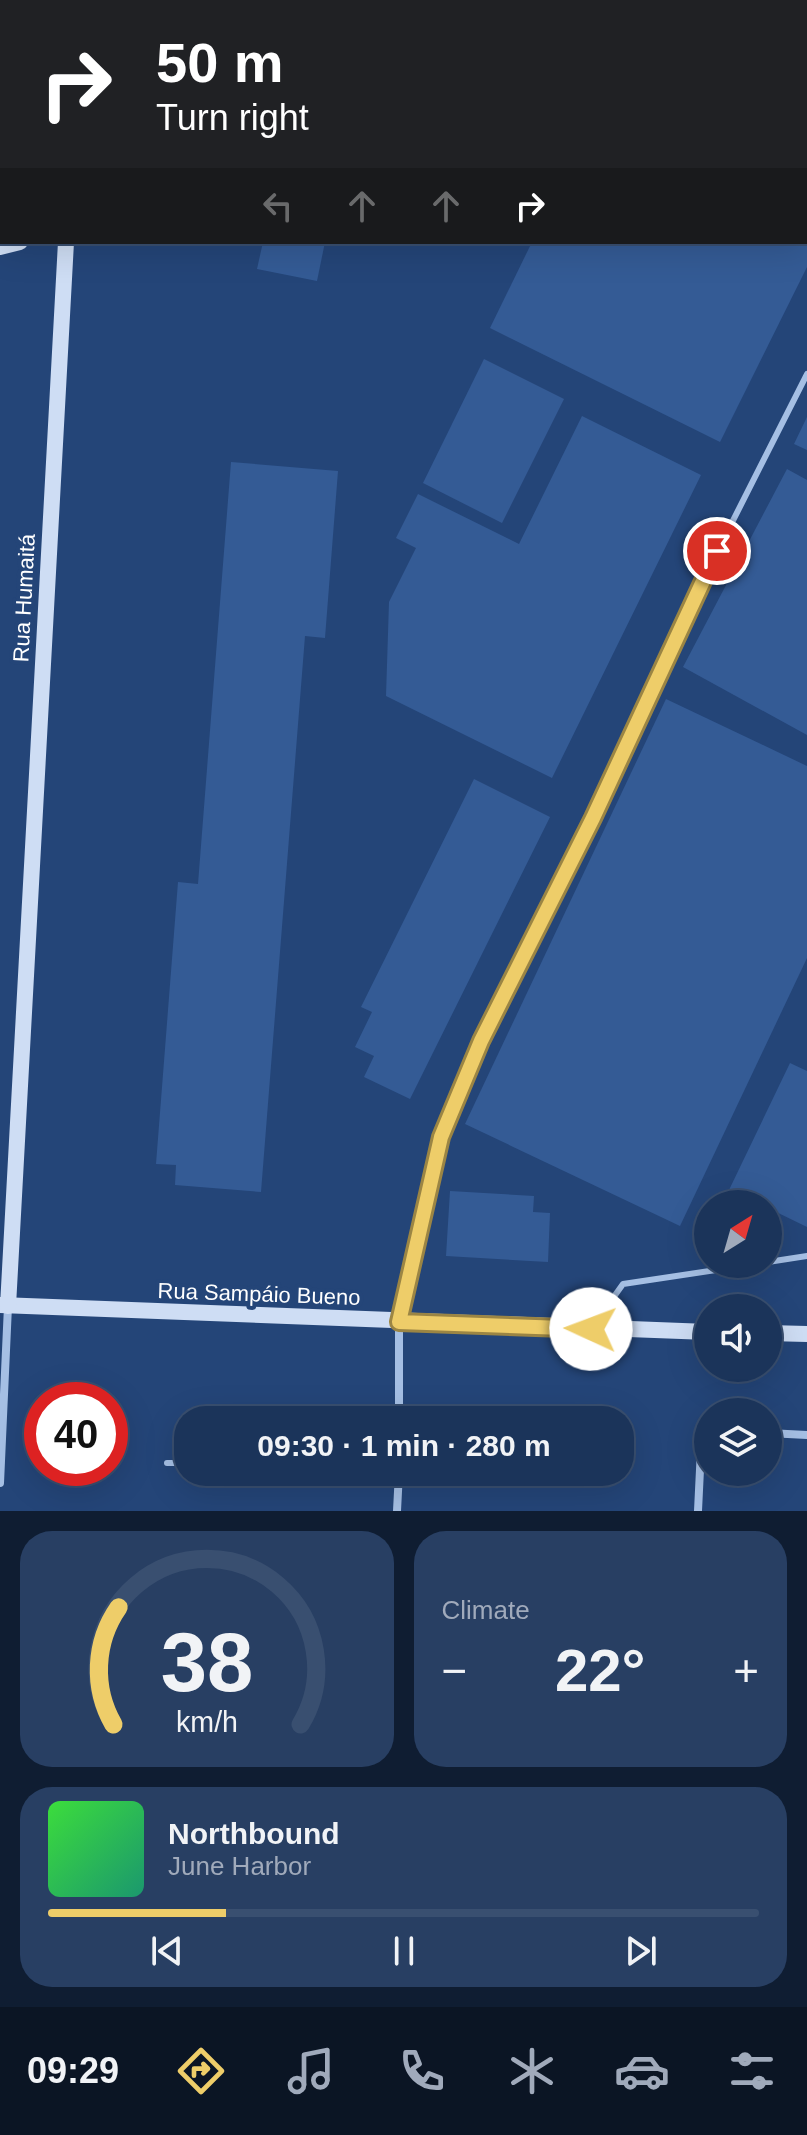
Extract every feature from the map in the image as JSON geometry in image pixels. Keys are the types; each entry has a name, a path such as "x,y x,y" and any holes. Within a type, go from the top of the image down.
{"street":[{"name":"Rua Humaitá","path":"0,1483 4,1306 66,244"},
{"name":"Rua Sampáio Bueno","path":"4,1306 694,1332"},
{"path":"399,1322 399,1406"},
{"path":"782,1333 807,1334"},
{"path":"782,1434 807,1435"},
{"path":"397,1511 398,1486"},
{"path":"698,1511 699,1486"}],"lane":[{"path":"399,1322 441,1137 481,1041 593,818 705,576 807,374"},
{"path":"782,1260 807,1256"},
{"path":"591,1329 623,1284 694,1273"},
{"path":"167,1463 174,1463"}],"building":[{"path":"263,244 325,244 317,281 257,269"},
{"path":"531,244 807,244 807,267 720,442 490,328"},
{"path":"484,359 564,399 502,523 423,483"},
{"path":"582,416 701,475 552,778 386,696 389,602 416,548 396,538 418,494 519,544"},
{"path":"807,417 807,450 794,444"},
{"path":"231,462 338,471 325,638 305,636 261,1192 175,1185 176,1165 156,1164 178,882 198,884"},
{"path":"787,469 807,480 807,735 683,667"},
{"path":"666,699 807,766 807,958 697,1190 694,1190 680,1226 465,1124"},
{"path":"474,779 550,817 410,1099 364,1077 374,1056 355,1047 372,1012 361,1007"},
{"path":"790,1063 807,1071 807,1227 782,1215 782,1190 729,1190"},
{"path":"450,1191 534,1196 533,1212 550,1213 548,1262 446,1256"}],"route":[{"path":"591,1329 399,1322 441,1137 481,1041 593,818 717,551"}]}
